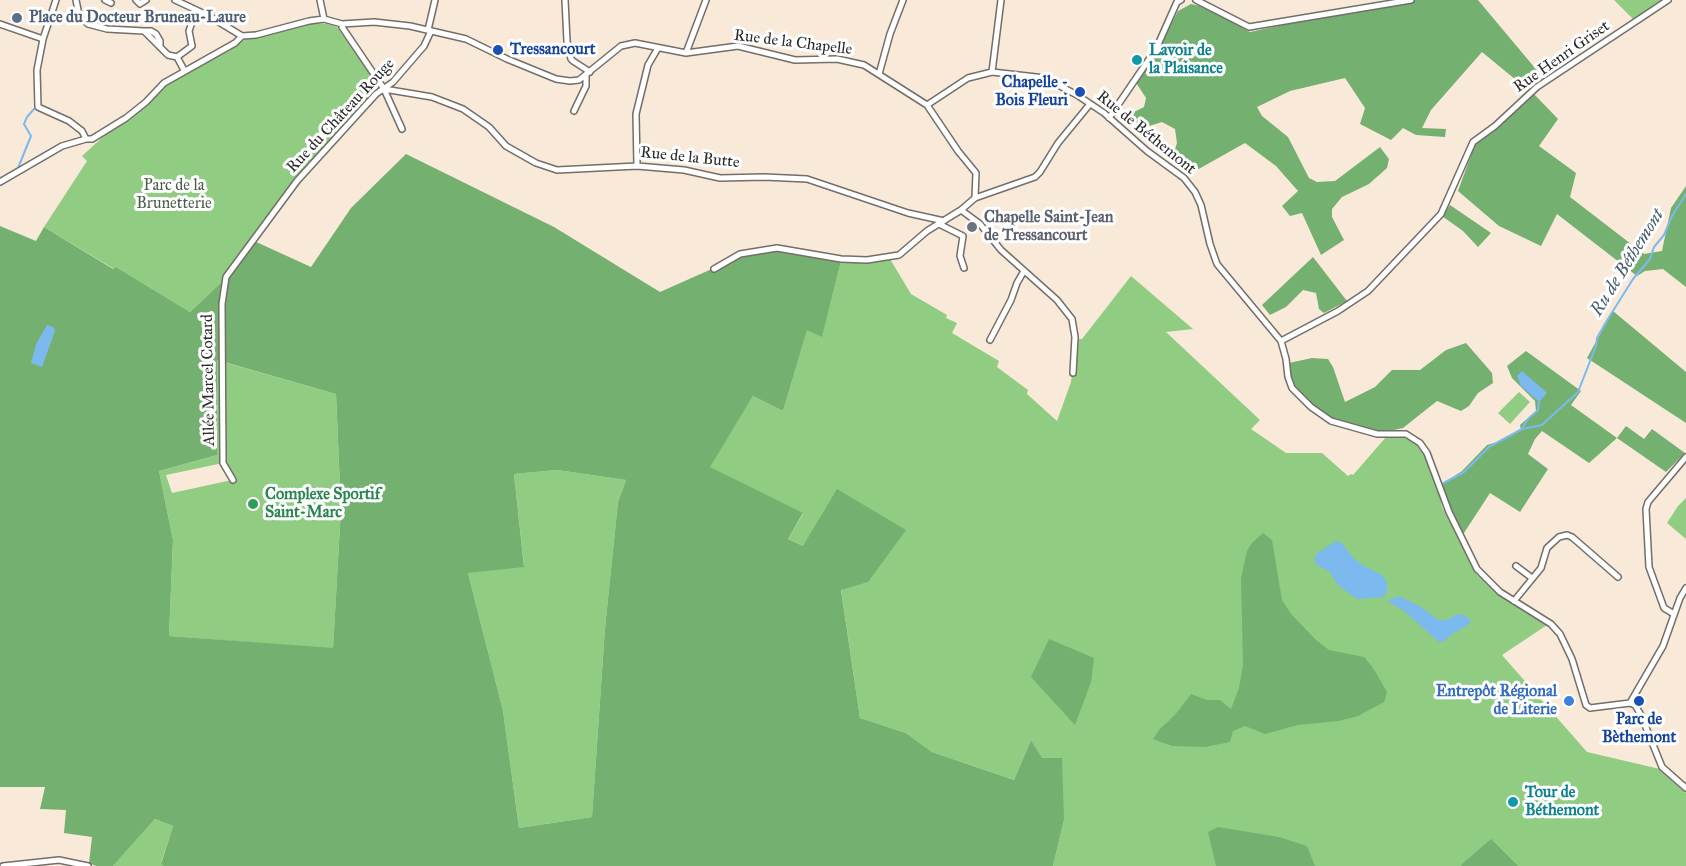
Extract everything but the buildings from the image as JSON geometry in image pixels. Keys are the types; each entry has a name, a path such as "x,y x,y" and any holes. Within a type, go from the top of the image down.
{"street":[{"path":"56,0 45,29 37,70 38,107 69,121 82,131 86,139"},
{"path":"76,0 79,15 88,24 107,29 144,32 168,55 177,57 184,70"},
{"path":"136,0 140,4 146,0"},
{"path":"175,0 209,16 242,36 324,19 342,24 374,22 466,39 556,79 579,80 588,73"},
{"path":"320,0 324,19"},
{"name":"Rue du Château Rouge","path":"226,277 297,181 376,93 393,82 424,46 435,0"},
{"path":"565,0 567,41 571,58 588,73"},
{"path":"686,53 706,0"},
{"path":"879,74 890,34 903,0"},
{"path":"992,72 1001,0"},
{"path":"1109,118 1156,49 1177,2 1181,0"},
{"path":"1196,0 1249,27 1411,0"},
{"name":"Rue Henri Griset","path":"1281,341 1338,311 1368,291 1441,214 1473,142 1495,126 1537,87 1668,0"},
{"path":"0,24 43,39"},
{"path":"342,24 384,89 402,129"},
{"path":"177,57 192,45 189,31 191,25"},
{"path":"0,182 62,146 92,139 126,118 164,83 235,43 242,36"},
{"name":"Rue de la Chapelle","path":"588,73 615,50 628,44 642,43 686,53 738,46 795,60 837,58 864,65 927,105 976,173 975,198"},
{"path":"637,166 636,114 648,65 658,48"},
{"name":"Rue de Béthemont","path":"927,105 968,78 992,72 1045,78 1090,104 1184,178 1191,185 1202,205 1210,244 1217,264 1281,341 1292,388 1311,407 1331,421 1377,434 1406,434 1414,438 1427,453 1449,512 1477,569 1500,592 1514,601"},
{"path":"574,111 586,86 588,73"},
{"name":"Rue de la Butte","path":"384,89 432,97 463,109 489,127 506,146 536,163 557,170 637,166 684,170 720,178 807,179 941,222"},
{"path":"714,269 740,254 777,248 867,260 899,255 975,198 1035,177 1058,143 1090,104"},
{"path":"961,210 980,224 1000,250 1057,300 1072,320 1076,337 1073,373"},
{"path":"941,222 963,236 960,256 964,268"},
{"path":"990,340 1024,271"},
{"name":"Allée Marcel Cotard","path":"226,277 222,304 223,463 233,480"},
{"path":"1674,614 1664,608 1649,567 1646,509 1648,502 1686,457"},
{"path":"1618,578 1583,545 1567,535 1552,541 1547,548 1541,568 1514,601 1551,624 1560,634 1572,659 1583,700 1590,708 1630,703 1635,705 1662,767 1686,788"},
{"path":"1516,566 1532,578"},
{"path":"1630,703 1663,646 1685,591"},
{"path":"3,866 59,860 88,866"}],"green space":[{"path":"1399,0 1478,0 1540,74 1527,89 1482,52 1431,110 1422,128 1446,129 1445,137 1416,135 1403,128 1391,140 1360,124 1365,108 1345,78 1290,91 1257,107 1262,116 1288,137 1309,178 1317,182 1335,181 1380,147 1389,159 1387,168 1369,184 1342,197 1332,209 1332,217 1344,240 1321,255 1302,213 1290,216 1282,206 1298,191 1276,166 1245,143 1188,175 1172,159 1177,143 1175,129 1162,122 1146,127 1135,122 1118,120 1144,107 1146,98 1133,78 1141,71 1162,42 1178,11 1191,4 1205,7 1250,32"},
{"path":"1614,0 1671,0 1637,23"},
{"name":"Parc de la Brunetterie","path":"308,23 337,27 375,81 372,93 299,178 226,278 190,312 44,227 87,161 82,156 169,76 242,40"},
{"path":"1534,94 1558,119 1539,146 1576,173 1570,197 1644,254 1662,251 1671,208 1686,186 1686,287 1663,269 1645,271 1637,276 1557,214 1541,246 1499,226 1458,191 1478,136"},
{"path":"406,154 554,227 660,292 741,256 777,250 841,261 822,337 807,330 783,411 753,396 710,467 803,513 788,539 803,546 837,489 906,530 868,582 841,590 860,718 906,733 932,752 1014,780 1031,740 1042,758 1062,758 1064,820 1053,866 164,866 161,864 173,826 155,819 113,866 96,866 89,863 92,837 64,833 66,810 40,809 45,787 0,787 0,226 36,241 44,227 190,312 226,278 254,241 311,267 351,208","holes":["217,360 336,394 341,509 333,648 169,636 173,540 159,471 217,455","557,470 626,480 618,502 605,628 592,817 519,828 503,711 468,573 524,567 514,474"]},
{"path":"1450,205 1491,233 1478,247 1463,231 1442,216"},
{"path":"1313,257 1347,301 1324,313 1319,309 1316,293 1303,290 1286,307 1270,315 1262,305"},
{"path":"890,259 911,294 957,323 952,333 999,361 997,367 1028,390 1027,394 1057,421 1071,382 1077,339 1082,339 1131,276 1193,329 1166,332 1260,420 1251,429 1286,453 1322,453 1348,476 1353,475 1387,436 1399,436 1420,444 1434,466 1442,507 1477,575 1498,594 1547,625 1502,655 1587,752 1660,769 1686,793 1686,866 1053,866 1064,820 1042,759 1031,740 1014,780 932,752 906,733 860,718 841,589 803,546 788,539 803,514 709,467 753,396 783,411 807,329 822,336 841,261"},
{"path":"1613,311 1686,372 1686,423 1587,358"},
{"path":"1466,343 1492,373 1493,383 1478,393 1469,406 1461,411 1437,401 1403,428 1376,434 1331,420 1300,393 1291,380 1289,363 1312,358 1328,359 1345,402 1375,387 1392,370 1420,370 1446,350"},
{"path":"1526,351 1581,391 1571,405 1617,438 1589,463 1542,431 1535,439 1528,454 1548,469 1520,512 1490,493 1462,536 1442,484 1462,471 1487,445 1501,441 1521,430 1520,425 1536,411 1535,401 1512,378 1507,366"},
{"name":"Complexe Sportif Saint-Marc","path":"216,360 336,394 341,509 333,649 169,636 173,540 159,471 217,455","holes":["223,463 232,480 172,493 166,475"]},
{"path":"1519,392 1530,402 1510,424 1498,413"},
{"path":"1626,426 1644,439 1652,429 1685,453 1666,472 1617,438"},
{"path":"557,470 626,480 618,502 605,628 592,817 519,828 503,711 468,573 524,566 514,474"},
{"path":"1686,498 1686,539 1667,523"},
{"path":"1263,533 1272,540 1282,600 1291,614 1329,650 1364,657 1387,692 1384,702 1358,716 1339,721 1298,725 1265,734 1245,726 1233,731 1230,742 1205,747 1172,746 1153,739 1191,694 1207,700 1220,700 1231,709 1239,688 1243,665 1241,578 1247,551"},
{"path":"1049,639 1094,658 1091,682 1075,725 1031,677"},
{"path":"155,819 173,826 161,863 164,866 113,866"},
{"path":"1218,827 1279,837 1307,846 1315,866 1216,866 1208,832"},
{"path":"1491,839 1518,866 1461,865"}],"water":[{"path":"47,325 53,327 55,331 42,367 31,363 36,344"},
{"path":"1522,371 1547,393 1539,402 1521,386 1517,376"},
{"path":"1336,541 1342,543 1353,558 1382,575 1387,582 1387,592 1383,597 1357,599 1337,584 1330,572 1315,564 1315,555"},
{"path":"1399,596 1421,607 1438,620 1446,620 1458,614 1466,616 1471,621 1445,641 1439,642 1403,610 1387,601"}],"waterway":[{"path":"18,168 31,136 24,124 34,109"},
{"name":"Ru de Béthemont","path":"1440,485 1464,472 1489,447 1522,429 1542,425 1578,392 1597,338 1633,279 1650,259 1654,247 1664,235 1672,216 1686,194"},
{"path":"1522,429 1528,419 1538,410 1539,402"}],"place":[{"name":"Place du Docteur Bruneau-Laure","path":"17,18"},
{"name":"Tressancourt","path":"498,50"},
{"name":"Lavoir de la Plaisance","path":"1137,60"},
{"name":"Chapelle - Bois Fleuri","path":"1080,92"},
{"name":"Chapelle Saint-Jean de Tressancourt","path":"972,227"},
{"name":"Complexe Sportif Saint-Marc","path":"253,504"},
{"name":"Entrepôt Régional de Literie","path":"1569,701"},
{"name":"Parc de Bèthemont","path":"1639,701"},
{"name":"Tour de Béthemont","path":"1513,802"}]}
